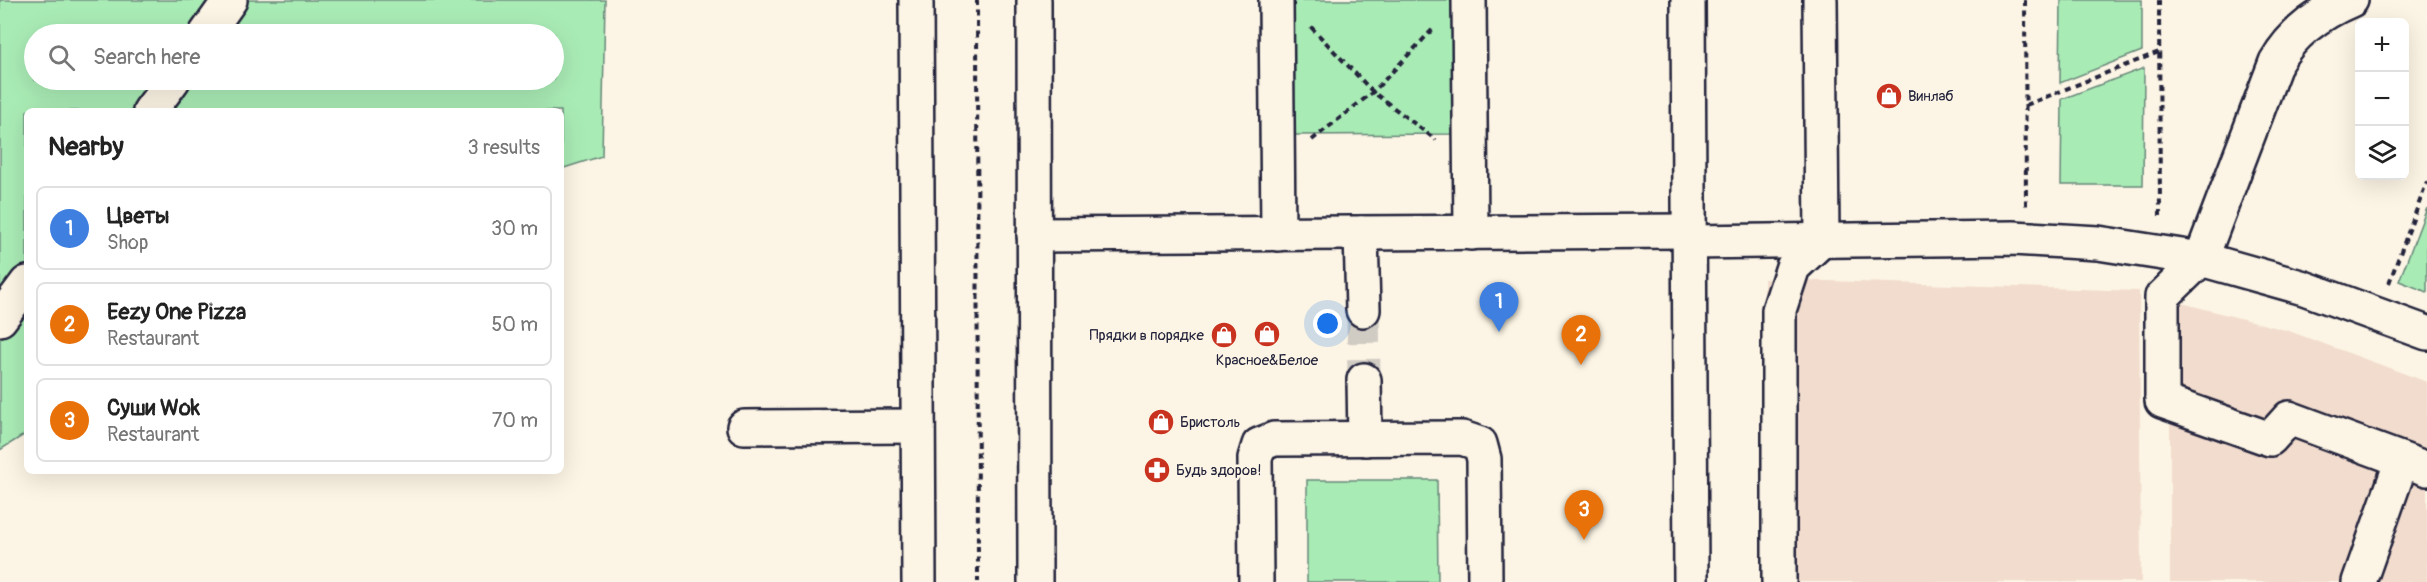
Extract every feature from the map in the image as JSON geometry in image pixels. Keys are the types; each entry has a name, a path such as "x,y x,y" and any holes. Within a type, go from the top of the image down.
{"street":[{"path":"213,24 230,0"},
{"path":"916,0 919,582"},
{"path":"1034,0 1035,582"},
{"path":"1688,0 1691,582"},
{"path":"1779,582 1779,310 1793,267 1822,240 1820,0"},
{"path":"2351,0 2336,6 2302,28 2286,43 2276,62 2201,258 2162,297 2162,401 2270,439 2289,418 2414,464 2359,582"},
{"path":"1276,1 1278,234"},
{"path":"1469,1 1471,233"},
{"path":"152,108 166,90"},
{"path":"1361,233 1362,310"},
{"path":"1034,235 1471,233 1822,240 2013,238 2098,243 2201,258 2304,288 2427,333"},
{"path":"0,319 24,287"},
{"path":"1364,380 1365,439"},
{"path":"744,427 918,426"},
{"path":"1256,582 1255,458 1259,445 1275,440 1462,438 1480,444 1484,459 1485,582"}],"path":[{"path":"976,0 978,582"},
{"path":"2025,0 2026,207"},
{"path":"2159,0 2160,221"},
{"path":"1276,1 1287,2 1373,92 1470,166"},
{"path":"1277,167 1373,92 1460,2 1469,1"},
{"path":"2025,105 2159,52"},
{"path":"2387,288 2427,182"}],"shaded area":[{"path":"1764,279 2139,291 2141,582 1766,582"},
{"path":"2170,300 2289,331 2427,382 2427,582 2170,582"}],"green space":[{"path":"0,0 605,0 602,156 564,168 564,108 24,108 24,435 0,450"},
{"path":"1288,0 1457,0 1458,134 1290,135"},
{"path":"2061,0 2142,0 2142,51 2060,83"},
{"path":"2144,68 2143,185 2061,185 2062,99"},
{"path":"2427,208 2427,292 2399,281"},
{"path":"1307,480 1437,480 1438,582 1307,582"}],"tunnel":[{"path":"1363,310 1364,380"}],"place":[{"name":"Винлаб","path":"1889,96"},
{"name":"Цветы","path":"1499,332"},
{"name":"Красное&Белое","path":"1267,334"},
{"name":"Прядки в порядке","path":"1224,335"},
{"name":"Eezy One Pizza","path":"1581,365"},
{"name":"Бристоль","path":"1161,422"},
{"name":"Будь здоров!","path":"1157,470"},
{"name":"Суши Wok","path":"1584,540"}]}
